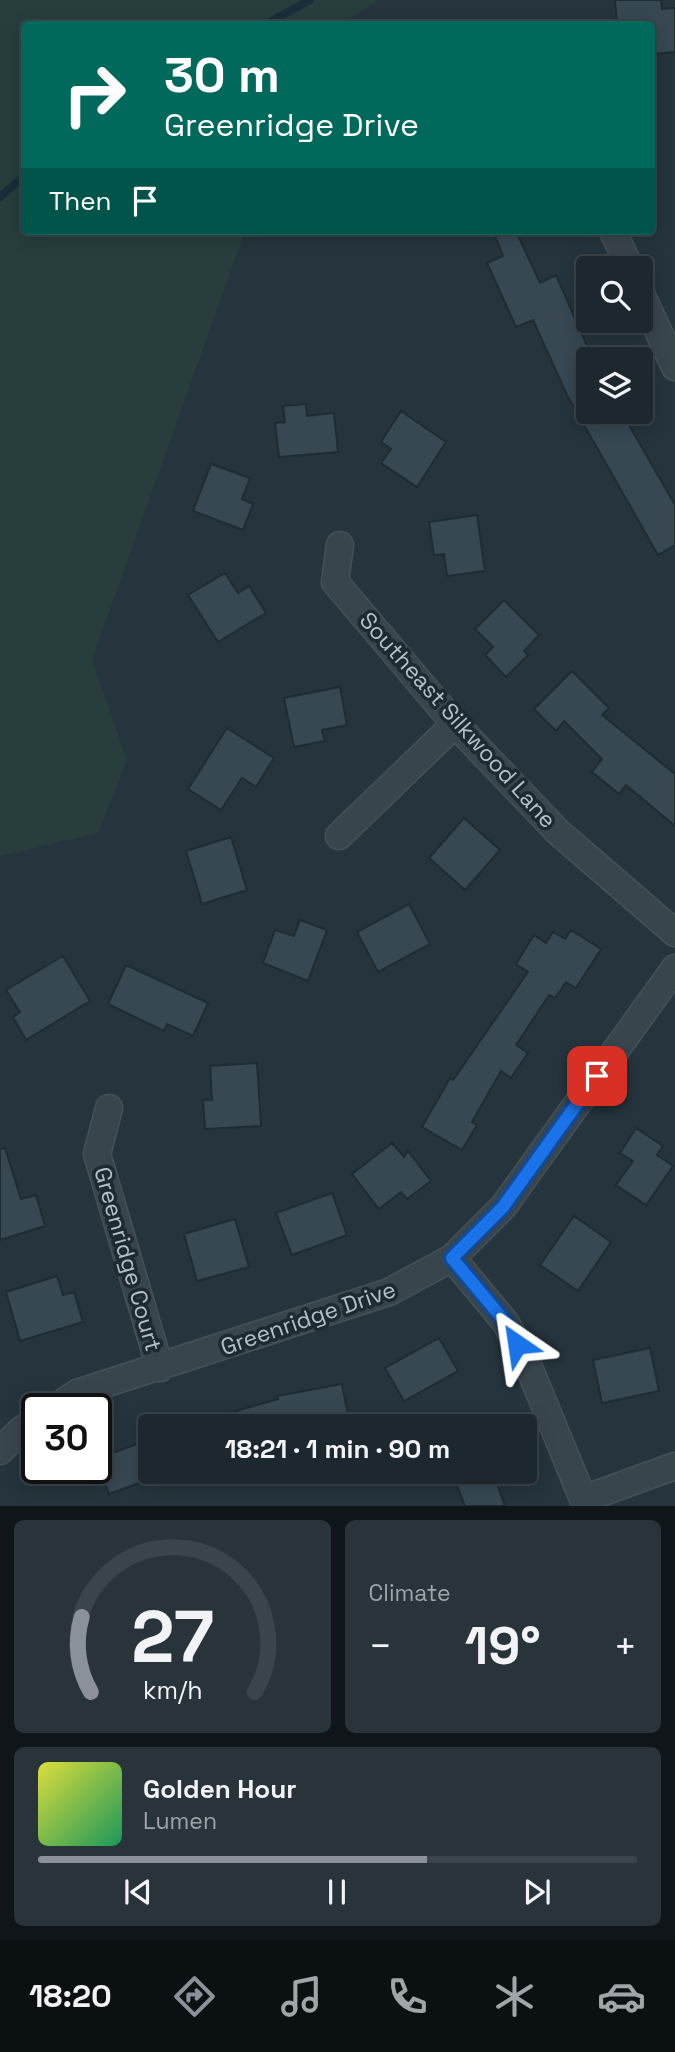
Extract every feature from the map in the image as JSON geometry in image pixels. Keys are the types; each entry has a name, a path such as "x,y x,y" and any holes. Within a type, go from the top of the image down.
{"street":[{"path":"615,235 624,256"},
{"path":"653,320 675,367"},
{"name":"Southeast Silkwood Lane","path":"340,545 335,582 455,724 558,832 675,933"},
{"path":"338,836 455,724"},
{"name":"Greenridge Drive","path":"77,1393 389,1292 452,1258 503,1207 675,968"},
{"name":"Greenridge Court","path":"109,1108 97,1154 160,1368"},
{"path":"452,1258 506,1323 528,1365 585,1503 675,1466"},
{"path":"0,1451 21,1430"}],"green space":[{"path":"0,0 378,0 346,21 21,21 21,235 244,235 92,660 127,760 98,833 0,856"}],"building":[{"path":"615,0 661,0 662,9 675,8 675,52 655,54 655,21 617,21"},
{"path":"495,235 518,235 540,283 556,275 576,321 576,333 581,333 588,347 576,347 576,411 533,320 516,327 487,263 503,256"},
{"path":"306,404 307,416 334,413 338,452 279,457 275,423 285,422 283,406"},
{"path":"401,411 446,442 417,487 381,463 391,449 381,442"},
{"path":"583,424 628,424 675,505 675,545 658,555"},
{"path":"211,464 250,478 242,499 253,504 243,530 193,511"},
{"path":"477,515 485,571 447,576 444,554 434,555 429,522"},
{"path":"225,573 238,593 249,586 266,613 218,642 188,595"},
{"path":"504,600 539,635 524,651 528,655 506,677 485,655 493,647 475,629"},
{"path":"572,671 609,708 602,715 675,774 675,826 626,785 619,794 592,772 602,759 564,721 556,731 534,709"},
{"path":"340,687 347,725 322,730 325,741 294,747 284,698"},
{"path":"227,728 274,758 256,787 242,778 221,810 188,789"},
{"path":"464,818 500,850 465,890 429,858"},
{"path":"231,837 247,890 202,904 186,851"},
{"path":"409,904 430,944 378,972 357,932"},
{"path":"300,920 327,930 308,981 263,963 275,930 294,936"},
{"path":"571,930 601,949 576,988 566,982 555,998 549,995 516,1045 528,1053 511,1078 501,1071 472,1122 477,1125 462,1150 422,1127 450,1078 453,1080 528,972 516,964 534,935 546,943 553,932 565,939"},
{"path":"63,956 90,1001 26,1040 13,1017 20,1012 6,990"},
{"path":"126,965 208,1003 193,1036 167,1024 164,1031 108,1004"},
{"path":"257,1063 261,1126 205,1129 203,1100 212,1100 210,1066"},
{"path":"636,1128 663,1146 657,1155 673,1166 646,1205 616,1185 633,1161 620,1153"},
{"path":"392,1143 404,1157 408,1151 431,1181 407,1199 401,1192 379,1209 352,1174"},
{"path":"5,1148 21,1199 36,1195 45,1226 0,1240 0,1149"},
{"path":"332,1193 347,1235 292,1255 276,1213"},
{"path":"574,1216 611,1242 578,1291 540,1265"},
{"path":"235,1219 249,1267 197,1281 184,1234"},
{"path":"57,1276 63,1295 74,1292 83,1322 20,1341 6,1292"},
{"path":"439,1338 458,1371 404,1401 385,1368"},
{"path":"650,1348 659,1391 602,1403 593,1360"},
{"path":"342,1384 348,1414 226,1414 278,1399 277,1396"},
{"path":"138,1443 138,1483 109,1494 105,1484 112,1484 112,1453"},
{"path":"457,1484 497,1484 505,1506 465,1506"}],"waterway":[{"path":"272,21 310,0"},
{"path":"0,197 21,179"}],"route":[{"path":"517,1344 506,1323 452,1258 503,1207 597,1076"}]}
